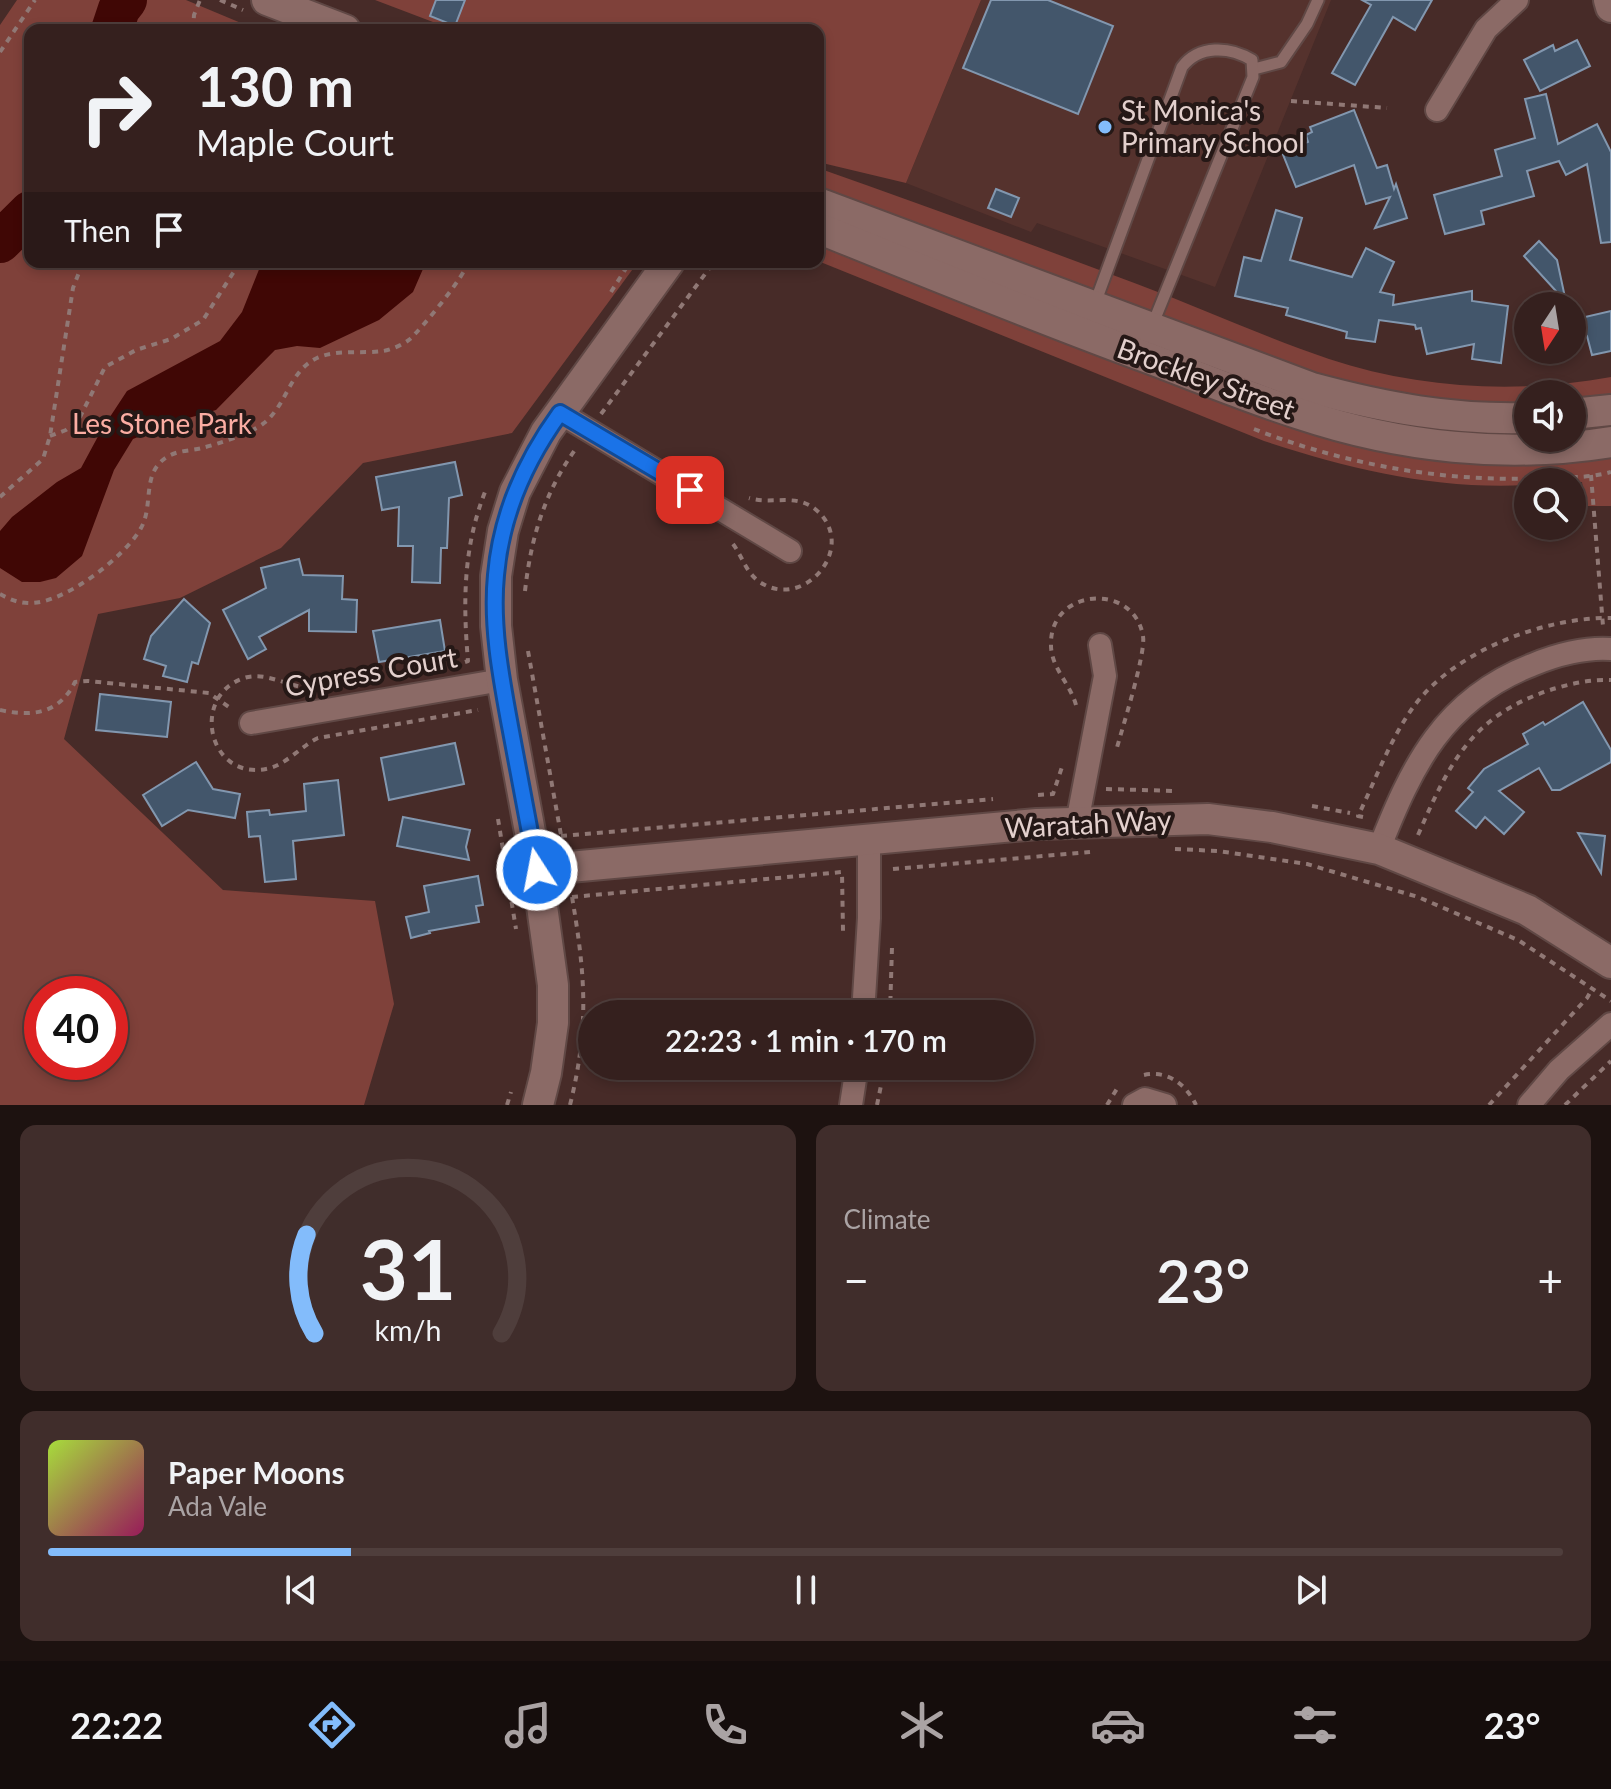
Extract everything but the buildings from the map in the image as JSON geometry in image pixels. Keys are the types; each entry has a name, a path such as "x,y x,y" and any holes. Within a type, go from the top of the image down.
{"street":[{"path":"267,0 329,24"},
{"path":"1437,110 1486,29 1517,0"},
{"path":"1609,0 1611,7"},
{"name":"Brockley Street","path":"824,206 1299,414 1411,442 1470,448 1533,450 1599,444"},
{"name":"Brockley Street","path":"824,230 1089,320 1152,327 1312,388 1381,406 1450,416 1514,418"},
{"path":"525,1097 546,1073 553,1023 552,868 489,682 496,626 496,576 503,531 515,492 546,432 665,268"},
{"path":"1586,413 1611,410"},
{"path":"560,413 790,551"},
{"path":"1077,823 1105,676 1100,645"},
{"path":"1384,836 1403,787 1449,718 1485,688 1547,659 1608,649"},
{"name":"Cypress Court","path":"251,723 489,682"},
{"name":"Waratah Way","path":"552,868 1077,823 1208,819 1285,829 1384,836 1527,910 1611,963"},
{"path":"864,1000 869,918 869,841"},
{"path":"1529,1105 1559,1070 1611,1024"},
{"path":"851,1105 855,1080"},
{"path":"1134,1105 1145,1099 1165,1105"}],"lane":[{"path":"1254,69 1281,62 1307,24 1318,0"},
{"path":"1089,320 1182,67 1190,56 1208,50 1234,51 1252,60 1253,77 1152,327"}],"path":[{"path":"0,52 35,0"},
{"path":"193,24 200,0"},
{"path":"220,0 228,3"},
{"path":"1291,101 1387,108"},
{"path":"0,497 43,459 50,436 73,288 81,268"},
{"path":"50,436 78,421 105,367 136,350 171,339 203,320 236,268"},
{"path":"608,298 626,268"},
{"path":"523,603 531,545 558,475 710,268"},
{"path":"0,594 30,604 61,596 95,573 131,544 143,525 149,481 157,466 167,457 204,448 264,424 277,409 297,373 317,358 349,352 385,351 409,341 467,269"},
{"path":"1599,444 1591,477 1602,618 1608,649"},
{"path":"1591,477 1611,472"},
{"path":"314,688 266,677 246,677 229,686 210,722 216,746 238,766 263,770 277,765 318,738 478,710 489,682 465,662 463,607 467,559 485,491"},
{"path":"1077,708 1072,690 1062,678 1053,658 1050,640 1059,618 1072,604 1083,599 1112,600 1134,615 1144,638 1114,761"},
{"path":"1611,618 1541,627 1512,637 1463,663 1438,682 1416,704 1393,741 1358,816 1384,836 1418,835 1450,765 1499,712 1526,698 1557,688 1611,680"},
{"path":"527,648 561,836 552,868"},
{"path":"0,710 26,714 46,711 61,703 75,682 88,681 209,693 251,723"},
{"path":"1053,794 1067,755"},
{"path":"1037,795 1106,789 1110,775"},
{"path":"561,836 1005,798"},
{"path":"497,811 518,940"},
{"path":"1164,848 1218,851 1307,864 1418,897 1518,940 1611,1001"},
{"path":"893,869 1093,851"},
{"path":"572,897 842,872 843,934"},
{"path":"1489,1105 1592,989"},
{"path":"1565,1105 1611,1061"},
{"path":"877,1105 882,1080"},
{"path":"507,1105 525,1097"}],"shaded area":[{"name":"St Monica's Primary School","path":"981,0 1331,0 1215,287 1037,223 1031,232 906,183"},
{"path":"260,268 423,268 413,292 379,320 320,348 297,346 275,350 216,410 133,439 114,470 82,556 56,578 22,582 0,568 0,531 12,517 57,482 81,468 127,391 220,341 242,312"}],"green space":[{"name":"Les Stone Park","path":"17,0 186,0 244,24 24,24 24,268 634,268 512,433 363,463 281,548 180,598 98,614 64,739 223,890 375,901 394,1004 364,1105 0,1105 0,25"},
{"path":"375,0 981,0 906,183 824,163 824,24 438,24"},
{"path":"824,170 1097,269 1329,359 1398,377 1469,386 1514,387 1514,452 1586,452 1586,381 1611,377 1611,506 1586,506 1586,468 1514,468 1514,485 1494,486 1427,481 1361,469 1264,441 824,263"}],"waterway":[{"path":"114,24 126,0"},
{"path":"0,242 24,218"}],"place":[{"name":"St Monica's Primary School","path":"1105,127"}],"route":[{"path":"537,870 502,680 496,626 496,576 503,531 515,492 546,432 560,413 690,490"}]}
